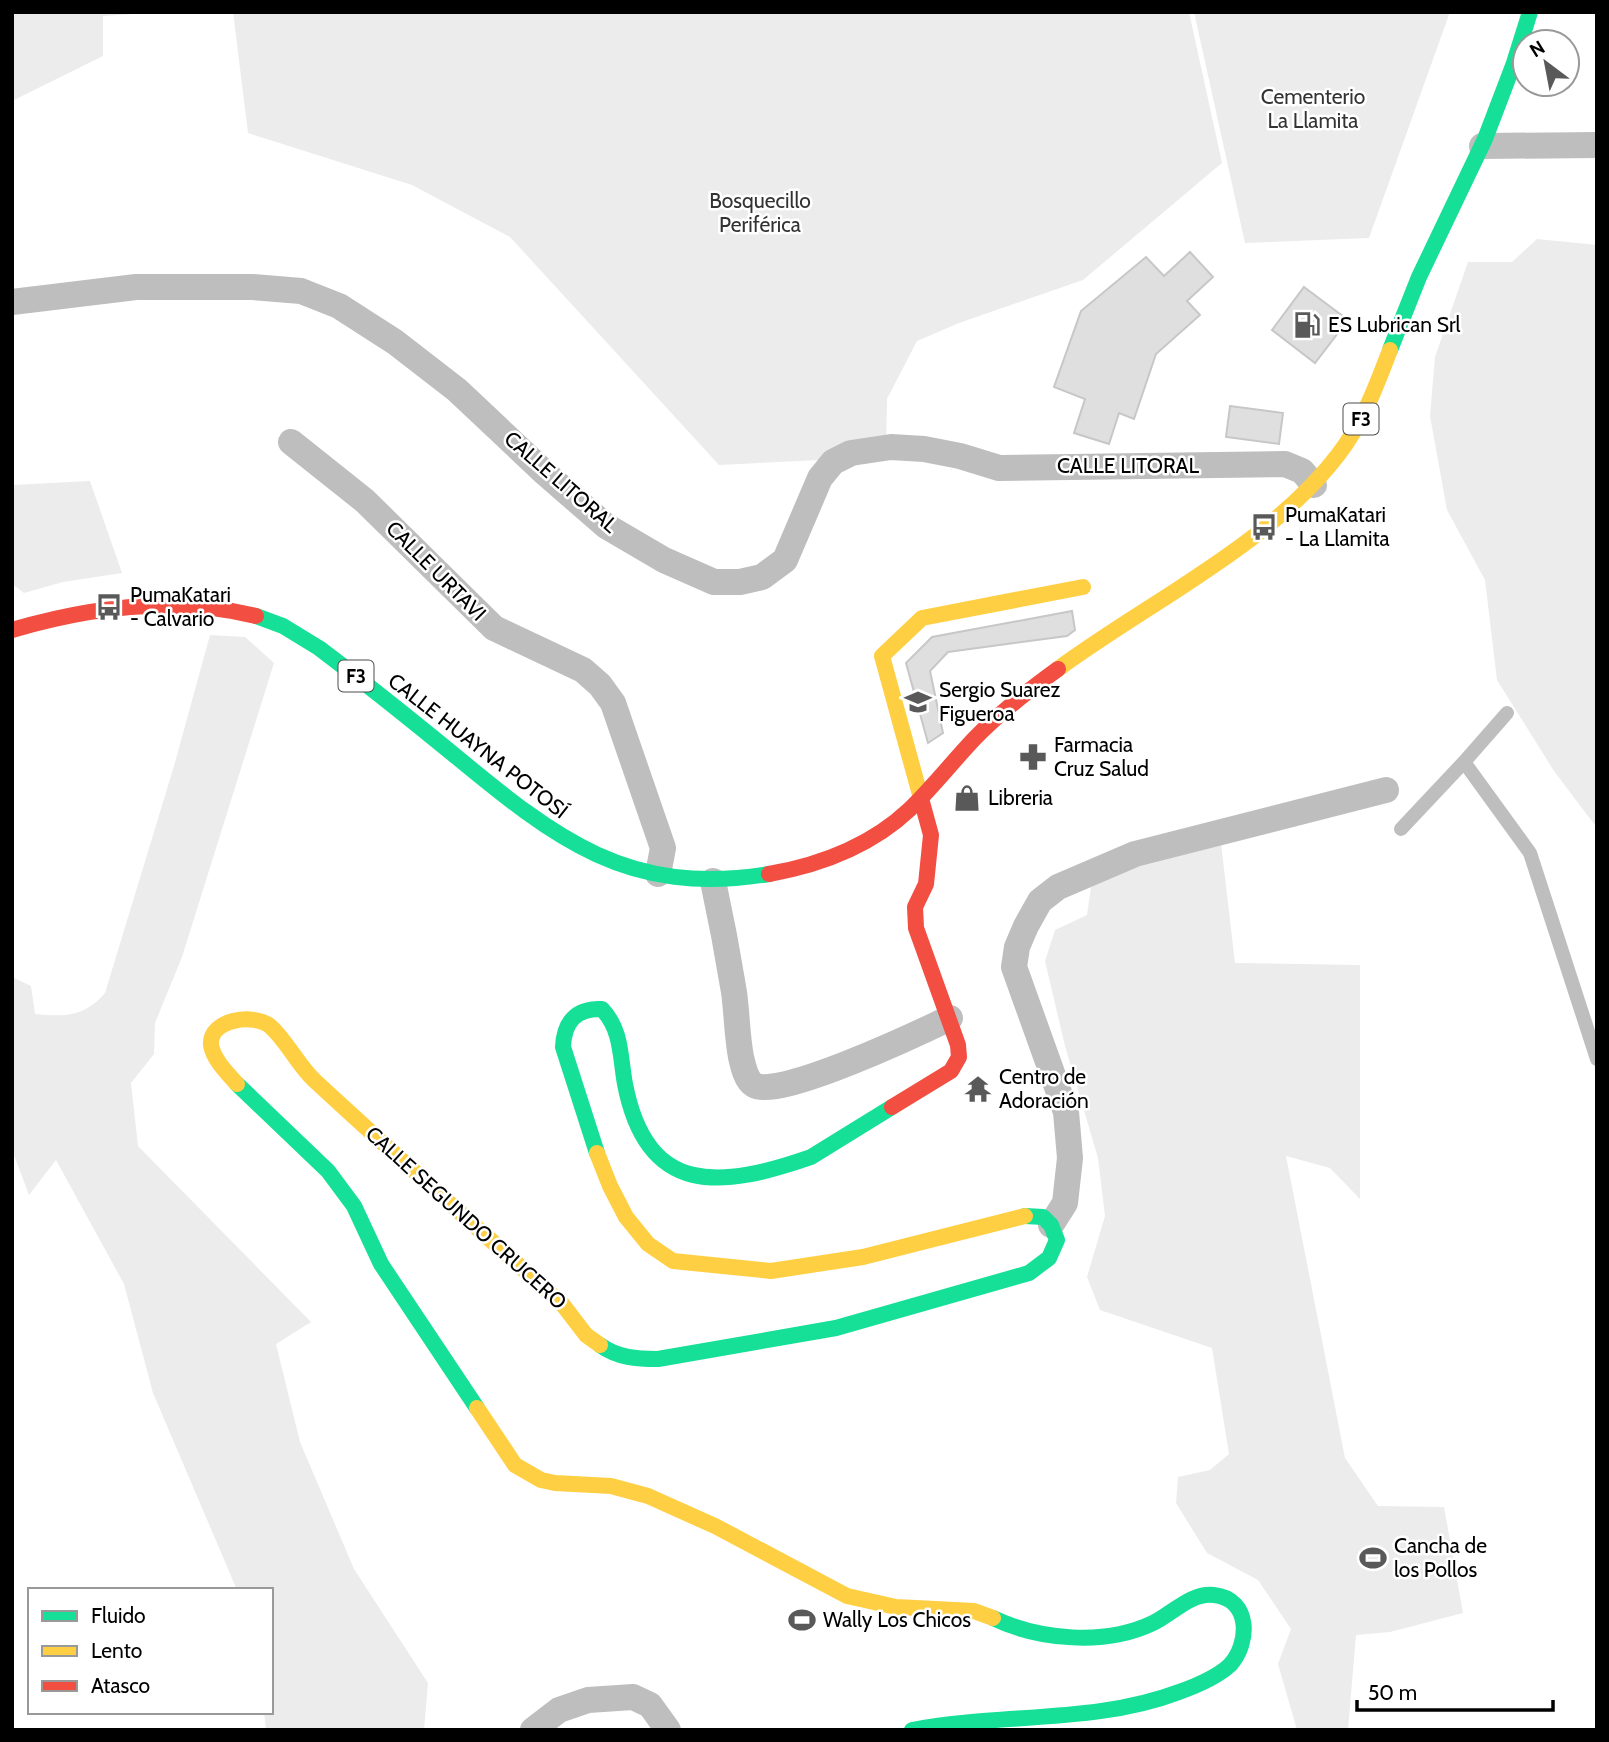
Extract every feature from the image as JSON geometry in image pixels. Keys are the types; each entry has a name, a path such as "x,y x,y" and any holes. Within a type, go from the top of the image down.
{"main road":[{"name":"F3","path":"1314,485 1343,449 1364,412 1418,278 1482,146 1518,56 1530,12"},
{"name":"CALLE HUAYNA POTOSÍ","path":"12,630 68,614 109,607 141,606 216,609 254,615 276,622 322,650 428,732 520,810 563,840 598,857 639,871 713,881 803,868 858,845 891,827 921,800 978,735 1024,695 1222,559 1314,485"},
{"path":"1051,1225 1043,1217 1028,1215 863,1257 771,1270 673,1261 648,1244 626,1217 610,1186 563,1047 562,1035 569,1020 583,1009 601,1009 614,1024 619,1036 629,1104 655,1152 666,1164 679,1171 721,1178 788,1166 811,1157 951,1071 959,1057 958,1045 916,928 915,907 926,884 931,835 882,656 922,618 1083,587"},
{"name":"CALLE SEGUNDO CRUCERO","path":"912,1730 972,1720 1083,1713 1167,1697 1202,1684 1235,1657 1245,1635 1242,1617 1226,1598 1201,1594 1171,1615 1144,1627 1094,1637 1062,1636 1004,1623 977,1611 936,1611 865,1601 835,1591 718,1528 646,1496 610,1485 534,1480 515,1465 381,1264 362,1220 348,1197 328,1171 234,1082 214,1056 211,1041 215,1031 236,1019 248,1018 269,1025 311,1077 564,1305 586,1335 608,1351 631,1359 688,1355 836,1328 1029,1273 1049,1258 1057,1240 1051,1225"}],"street":[{"path":"1482,146 1597,145"},
{"name":"CALLE LITORAL","path":"12,302 136,287 252,287 301,291 339,306 395,342 457,390 545,473 607,526 664,560 714,582 740,582 762,577 785,560 820,478 833,462 851,453 891,447 924,449 999,468 1284,464 1302,471 1314,485"},
{"name":"CALLE URTAVI","path":"291,442 365,500 494,628 583,670 600,685 613,703 663,848 657,874"},
{"path":"1051,1225 1065,1203 1070,1158 1066,1112 1014,967 1017,947 1040,901 1058,887 1135,854 1386,790"},
{"path":"713,881 728,955 741,1056 748,1079 755,1086 765,1089 800,1081 889,1048 950,1018"},
{"path":"533,1730 559,1710 588,1699 633,1697 650,1706 668,1730"}],"lane":[{"path":"1401,829 1507,713"},
{"path":"1464,762 1530,853 1597,1059"}],"green space":[{"path":"12,12 166,12 103,16 103,56 12,101"},
{"name":"Bosquecillo Periférica","path":"233,12 1189,12 1222,163 1083,280 959,323 917,341 887,399 886,450 820,460 719,465 510,237 412,185 248,133"},
{"name":"Cementerio La Llamita","path":"1194,12 1450,12 1369,238 1245,243"},
{"path":"1537,239 1597,245 1597,828 1554,771 1497,680 1485,580 1447,510 1430,416 1435,357 1468,262 1512,262"},
{"path":"90,481 122,573 63,582 24,593 12,584 12,485"},
{"path":"210,635 245,637 274,663 182,957 155,1023 154,1054 131,1083 138,1146 311,1322 276,1344 300,1442 354,1569 428,1683 424,1730 266,1730 264,1714 273,1714 273,1588 236,1588 153,1393 124,1284 56,1160 29,1195 12,1150 12,977 31,986 35,1014 73,1014 89,1007 105,993 174,766"},
{"path":"1221,843 1235,963 1360,965 1360,1199 1330,1168 1286,1156 1345,1458 1378,1506 1444,1507 1463,1613 1390,1632 1356,1635 1348,1730 1297,1730 1278,1664 1291,1629 1258,1580 1207,1553 1176,1503 1178,1477 1210,1470 1229,1454 1212,1348 1100,1310 1087,1277 1105,1216 1098,1158 1065,1046 1045,961 1055,930 1087,915 1092,880 1155,857"}],"building":[{"path":"1190,252 1213,277 1187,301 1200,315 1156,354 1134,419 1119,413 1109,444 1074,433 1085,399 1054,387 1081,311 1146,257 1164,276"},
{"path":"1304,287 1348,320 1315,363 1272,330"},
{"path":"1230,406 1283,413 1279,444 1226,437"},
{"path":"1072,611 1075,630 1067,636 948,652 930,671 943,733 928,743 906,663 932,637"}],"traffic: fast":[{"path":"1390,350 1419,277 1485,139 1530,12"},
{"path":"256,616 283,626 319,648 526,812 597,855 634,869 675,877 719,879 769,874"},
{"path":"597,1153 563,1047 566,1030 573,1018 593,1009 602,1009 617,1035 625,1084 636,1121 651,1148 670,1165 693,1175 719,1178 747,1175 811,1157 892,1107"},
{"path":"237,1084 328,1171 354,1206 381,1264 477,1408"},
{"path":"600,1345 628,1357 658,1359 836,1328 1029,1273 1049,1258 1057,1240 1051,1225 1043,1217 1025,1216"},
{"path":"912,1730 979,1721 1081,1714 1147,1702 1192,1687 1219,1674 1237,1656 1243,1634 1241,1613 1226,1598 1214,1595 1197,1597 1153,1623 1114,1635 1051,1635 993,1618"}],"traffic: slow":[{"path":"1058,669 1243,545 1310,487 1338,455 1354,431 1390,350"},
{"path":"922,802 882,656 922,618 1083,587"},
{"path":"237,1084 215,1056 211,1045 212,1036 217,1029 234,1021 244,1019 263,1022 276,1032 314,1080 563,1305 586,1335 600,1345"},
{"path":"597,1153 626,1217 648,1244 673,1261 771,1271 863,1257 1025,1216"},
{"path":"477,1408 515,1465 541,1480 611,1486 648,1496 715,1526 847,1596 896,1607 974,1611 993,1618"}],"traffic: jam":[{"path":"12,630 72,615 133,607 195,607 256,616"},
{"path":"769,874 844,852 895,822 985,728 1058,669"},
{"path":"892,1107 951,1071 959,1057 958,1045 916,928 915,907 926,884 931,835 922,802"}],"place":[{"name":"ES Lubrican Srl","path":"1307,325"},
{"name":"PumaKatari - La Llamita","path":"1264,527"},
{"name":"PumaKatari - Calvario","path":"109,607"},
{"name":"Sergio Suarez Figueroa","path":"918,702"},
{"name":"Farmacia Cruz Salud","path":"1033,757"},
{"name":"Libreria","path":"967,798"},
{"name":"Centro de Adoración","path":"978,1089"},
{"name":"Cancha de los Pollos","path":"1373,1558"},
{"name":"Wally Los Chicos","path":"802,1620"}]}
